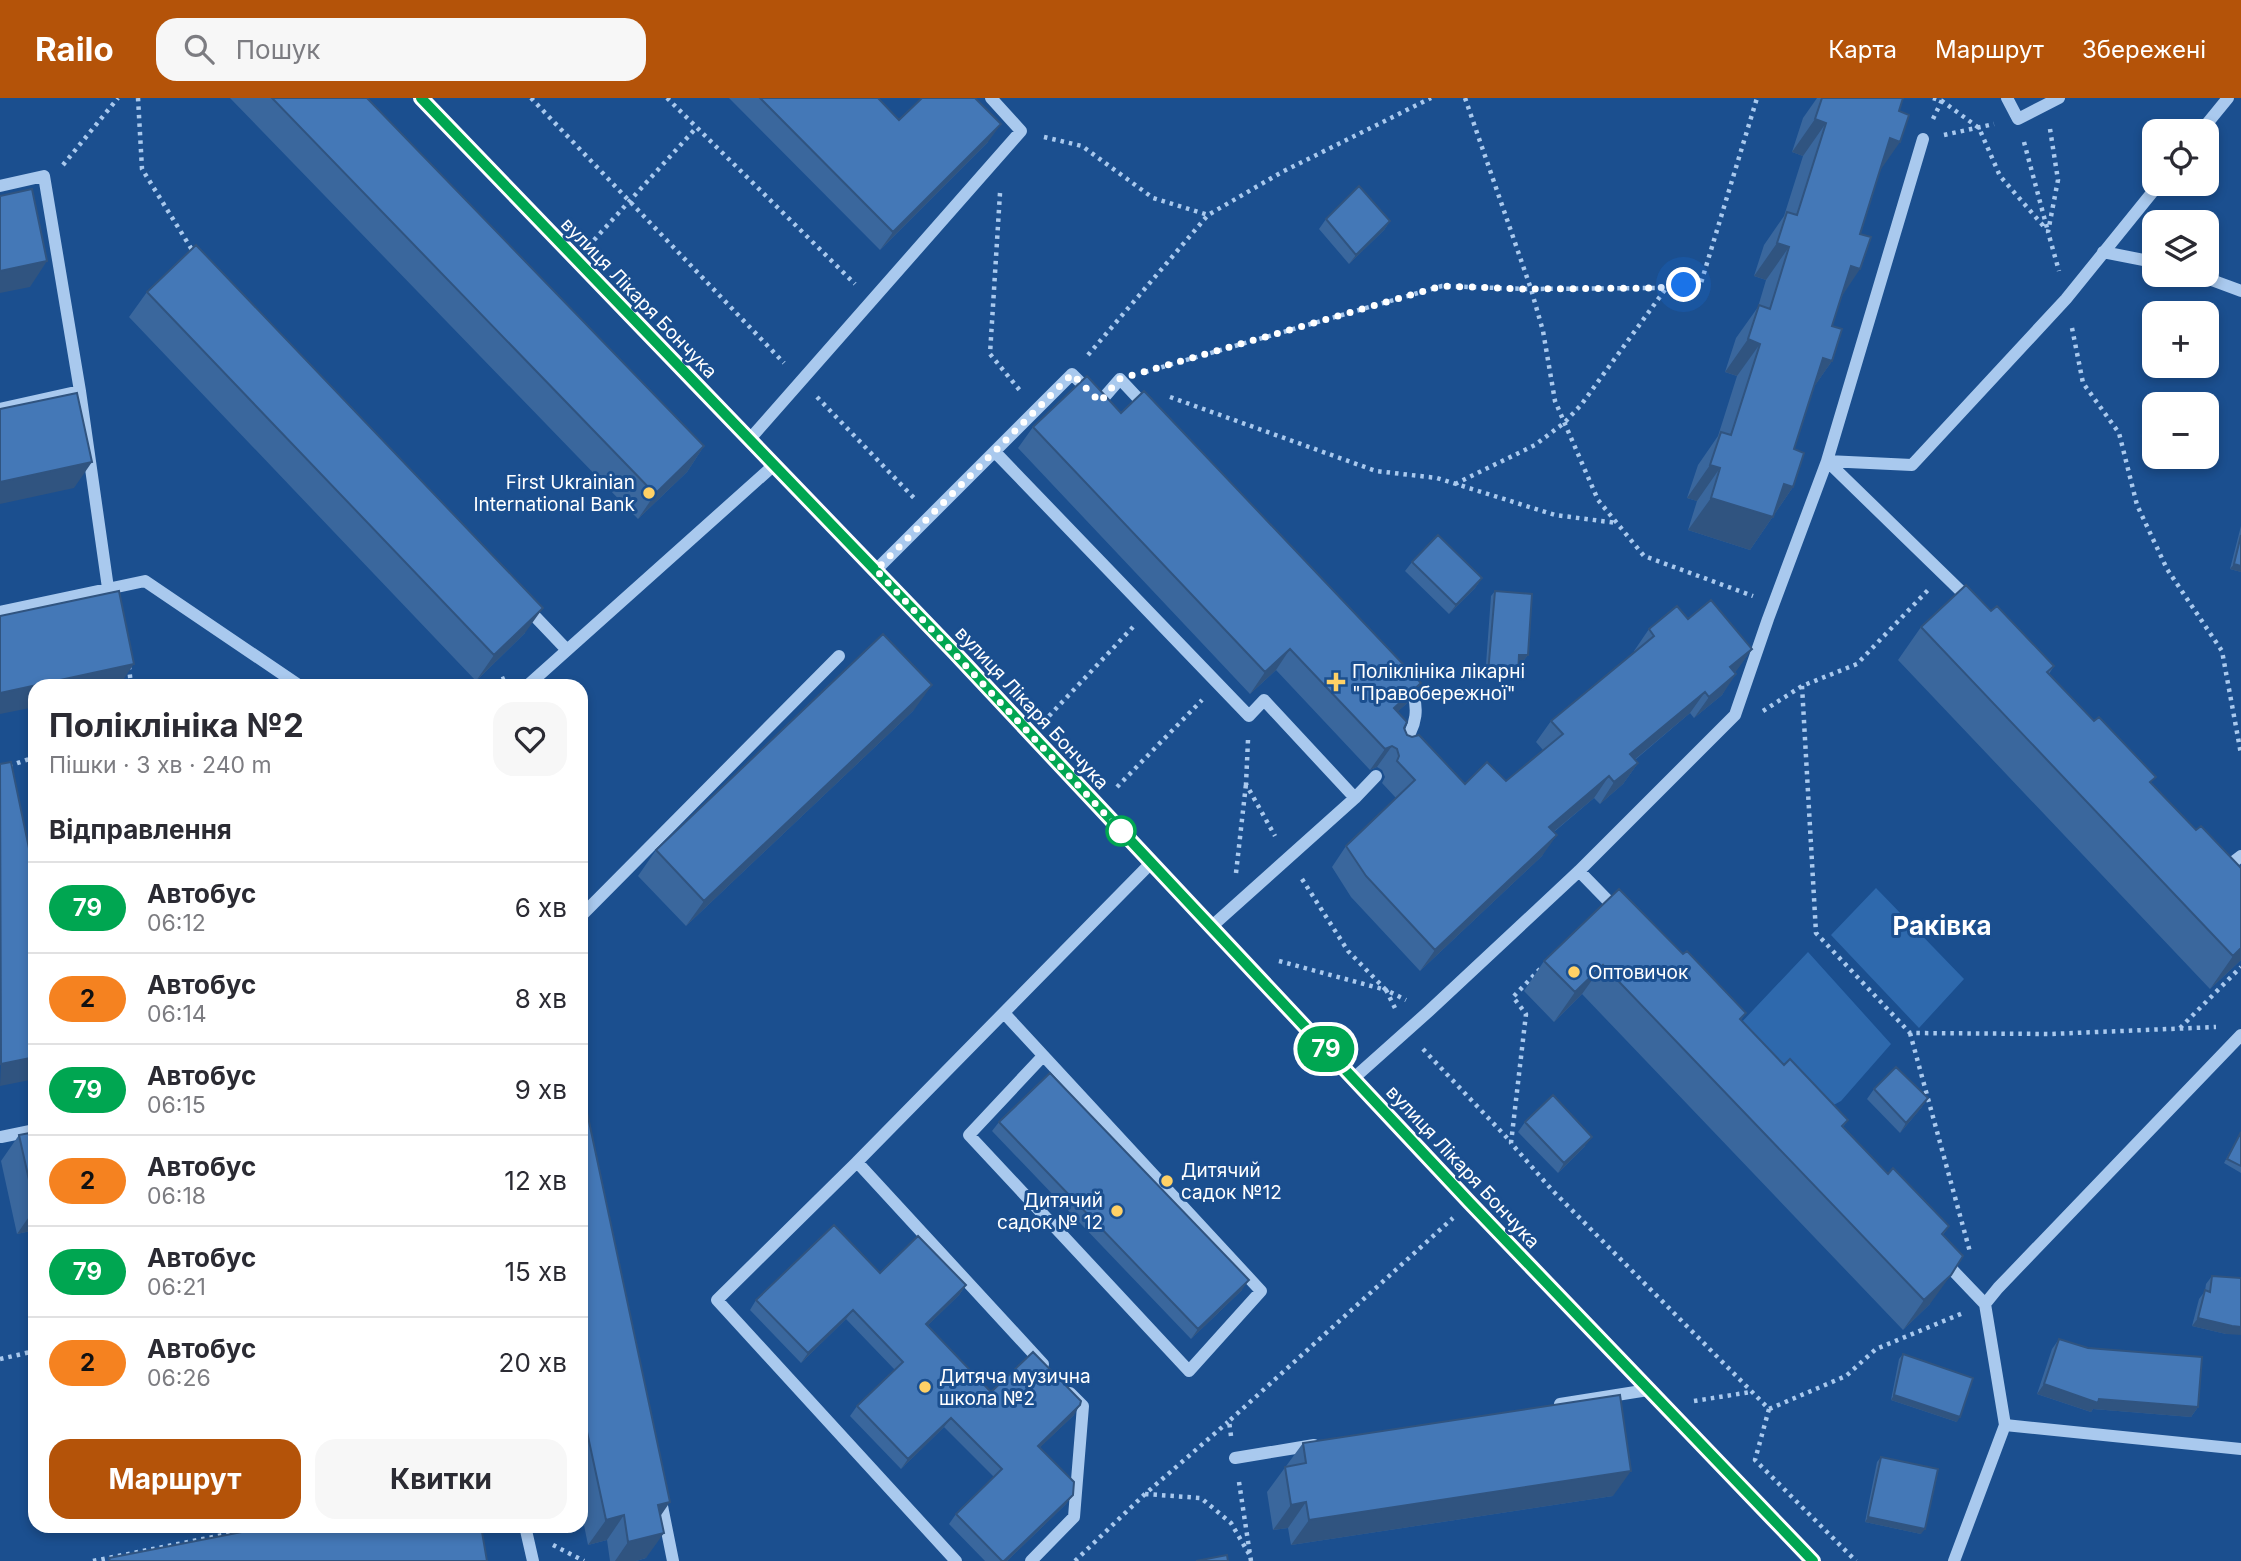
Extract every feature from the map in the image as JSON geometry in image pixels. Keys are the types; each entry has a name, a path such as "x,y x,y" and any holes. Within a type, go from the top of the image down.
{"street":[{"name":"вулиця Лікаря Бончука","path":"421,98 876,570 1470,1203 1813,1561"},
{"path":"749,440 1021,131 991,98"},
{"path":"2007,98 2018,119 2059,98"},
{"path":"2211,119 2228,98"},
{"path":"1354,1078 1579,871 1735,715 1827,461 1923,139"},
{"path":"0,186 44,176 80,391 108,588"},
{"path":"1827,461 1912,465 2066,299 2149,196"},
{"path":"2103,252 2142,260"},
{"path":"2219,282 2241,290"},
{"path":"876,570 1072,374 1100,402 1119,379 1157,418"},
{"path":"0,409 80,391"},
{"path":"995,452 1249,716 1264,700 1355,798"},
{"path":"1827,461 1977,607"},
{"path":"535,679 774,466"},
{"path":"0,612 145,581 290,679"},
{"path":"519,600 567,650"},
{"path":"588,909 839,656"},
{"path":"1398,750 1410,736 1416,715 1413,691 1404,672"},
{"path":"1211,927 1376,776"},
{"path":"2228,865 2241,856"},
{"path":"956,1561 717,1300 1151,863"},
{"path":"1579,871 1625,920"},
{"path":"1004,1013 1261,1291 1189,1371 969,1135 1043,1056"},
{"path":"1985,1304 2241,1035"},
{"path":"1,1137 28,1131"},
{"path":"857,1162 1054,1376"},
{"path":"1937,1254 1985,1304 2005,1425 1954,1561"},
{"path":"1031,1561 1074,1517 1083,1406 1064,1386"},
{"path":"1547,1406 1648,1390"},
{"path":"2005,1425 2241,1449"},
{"path":"1235,1458 1330,1443"},
{"path":"657,1481 673,1561"},
{"path":"527,1533 533,1561"}],"path":[{"path":"138,98 142,169 195,254"},
{"path":"531,98 931,515"},
{"path":"667,98 872,301"},
{"path":"1072,374 1208,215 1282,172 1431,98"},
{"path":"1465,98 1531,289 1543,331 1555,401 1598,500 1644,556 1774,603"},
{"path":"1119,379 1442,286 1531,289 1667,287 1701,283 1758,98"},
{"path":"1933,98 1942,101 1979,128 2000,176 2048,232"},
{"path":"2046,106 2058,180 2048,232"},
{"path":"1923,139 2018,119 2066,299 2083,383 2119,433 2137,505 2167,569 2222,651 2241,754"},
{"path":"594,240 695,128"},
{"path":"1021,131 1083,146 1153,198 1208,215"},
{"path":"1002,154 990,354 1037,409"},
{"path":"1455,484 1535,445 1564,423 1581,405 1667,287"},
{"path":"1119,379 1376,471 1437,478 1555,515 1617,523"},
{"path":"1762,712 1802,686 1857,664 1943,574"},
{"path":"1049,716 1147,611"},
{"path":"1117,787 1217,684"},
{"path":"1769,1409 1846,1376 1877,1349 1985,1304 1910,1033 1816,933 1802,686"},
{"path":"1232,909 1246,783 1249,716"},
{"path":"5,767 28,759"},
{"path":"1246,783 1288,858 1348,951 1386,990"},
{"path":"1272,953 1279,962 1386,990 1429,1011"},
{"path":"2180,1028 2241,967"},
{"path":"1511,1143 1526,1014 1513,997 1541,968"},
{"path":"1910,1033 2050,1034 2229,1026"},
{"path":"1406,1032 1552,1190 1769,1409"},
{"path":"1075,1561 1145,1494 1470,1203"},
{"path":"0,1359 28,1353"},
{"path":"1663,1406 1752,1392"},
{"path":"1769,1409 1755,1460 1856,1561"},
{"path":"1229,1421 1251,1560"},
{"path":"1145,1494 1201,1498 1231,1523 1251,1560"},
{"path":"93,1561 233,1533"}],"shaded area":[{"path":"1876,888 1964,979 1919,1028 1831,935"},
{"path":"1808,952 1891,1044 1841,1101 1830,1107 1738,1026"}],"building":[{"path":"272,98 367,98 704,446 655,494"},
{"path":"760,98 878,98 899,120 922,98 975,98 1001,124 893,232"},
{"path":"1822,98 1903,98 1899,111 1909,115 1900,142 1890,138 1860,234 1871,237 1860,269 1851,266 1832,326 1842,329 1832,361 1823,358 1794,449 1804,453 1793,487 1784,484 1773,517 1711,498 1720,468 1710,465 1721,432 1731,435 1760,344 1748,339 1759,305 1770,309 1789,247 1777,243 1787,212 1797,215 1826,123 1815,119"},
{"path":"1359,186 1390,221 1356,255 1326,219"},
{"path":"32,189 47,261 0,271 0,196"},
{"path":"196,245 543,608 494,655 147,292"},
{"path":"1087,376 1121,413 1144,391 1421,683 1394,708 1407,722 1404,728 1407,735 1419,735 1465,784 1487,762 1506,781 1563,734 1551,721 1654,636 1649,629 1677,606 1688,619 1711,600 1752,649 1730,667 1736,674 1709,697 1705,692 1630,754 1638,763 1614,782 1609,776 1549,827 1557,835 1435,950 1366,876 1346,846 1415,780 1397,761 1397,749 1392,746 1385,749 1290,649 1265,672 1033,427"},
{"path":"77,393 92,462 0,482 0,409"},
{"path":"1438,535 1482,578 1456,605 1412,562"},
{"path":"2241,535 2241,566 2234,564"},
{"path":"1966,585 1991,611 1997,606 2054,666 2047,672 2094,721 2099,717 2156,777 2150,782 2196,830 2201,826 2241,868 2241,948 2233,956 1921,627"},
{"path":"119,591 134,664 65,679 28,679 28,687 0,693 0,616"},
{"path":"1495,591 1532,594 1528,655 1519,655 1518,675 1488,673"},
{"path":"883,634 932,685 704,901 656,850"},
{"path":"11,762 28,843 28,1058 1,1064 0,764"},
{"path":"1619,889 1683,954 1687,951 1746,1013 1740,1019 1784,1065 1790,1059 1848,1120 1842,1126 1888,1174 1893,1168 1949,1226 1942,1234 1963,1256 1951,1275 1924,1300 1603,965 1575,992 1544,961"},
{"path":"1896,1067 1928,1098 1906,1123 1874,1089"},
{"name":"Дитячий садок № 12","path":"1050,1073 1249,1280 1198,1329 999,1122"},
{"path":"1553,1095 1592,1137 1564,1163 1525,1122"},
{"path":"588,1117 670,1502 658,1505 664,1533 628,1542 624,1515 606,1520 588,1436"},
{"path":"2241,1132 2241,1166 2227,1159"},
{"path":"28,1133 28,1176 19,1135"},
{"name":"Дитяча музична школа №2","path":"834,1225 880,1273 918,1236 966,1285 926,1324 991,1392 1033,1352 1081,1401 1038,1446 1074,1482 1073,1495 1004,1561 956,1514 1002,1469 951,1418 908,1459 857,1406 903,1362 853,1310 808,1353 756,1300"},
{"path":"2212,1276 2241,1278 2241,1327 2198,1318 2205,1290 2210,1292"},
{"path":"2059,1339 2088,1348 2202,1357 2198,1407 2099,1399 2098,1403 2044,1384"},
{"path":"1903,1354 1973,1378 1960,1417 1894,1395"},
{"path":"1620,1395 1631,1471 1309,1520 1306,1502 1291,1505 1285,1467 1306,1463 1303,1443"},
{"path":"1881,1457 1938,1469 1925,1529 1868,1517"},
{"path":"237,1533 482,1533 487,1561 110,1561 109,1558"},
{"path":"1227,1555 1228,1561 1196,1561"}],"bus line":[{"name":"79","path":"421,98 954,652 1470,1203 1813,1561"}],"place":[{"name":"First Ukrainian International Bank","path":"649,493"},
{"name":"Поліклініка лікарні \"Правобережної\"","path":"1336,682"},
{"name":"Оптовичок","path":"1574,972"},
{"name":"Дитячий садок №12","path":"1167,1181"},
{"name":"Дитячий садок № 12","path":"1117,1211"},
{"name":"Дитяча музична школа №2","path":"925,1387"}],"district":[{"name":"Раківка","path":"1942,925"}],"route":[{"path":"1121,831 876,570 1072,374 1100,402 1119,379 1442,286 1525,289 1657,288 1684,285"}]}
